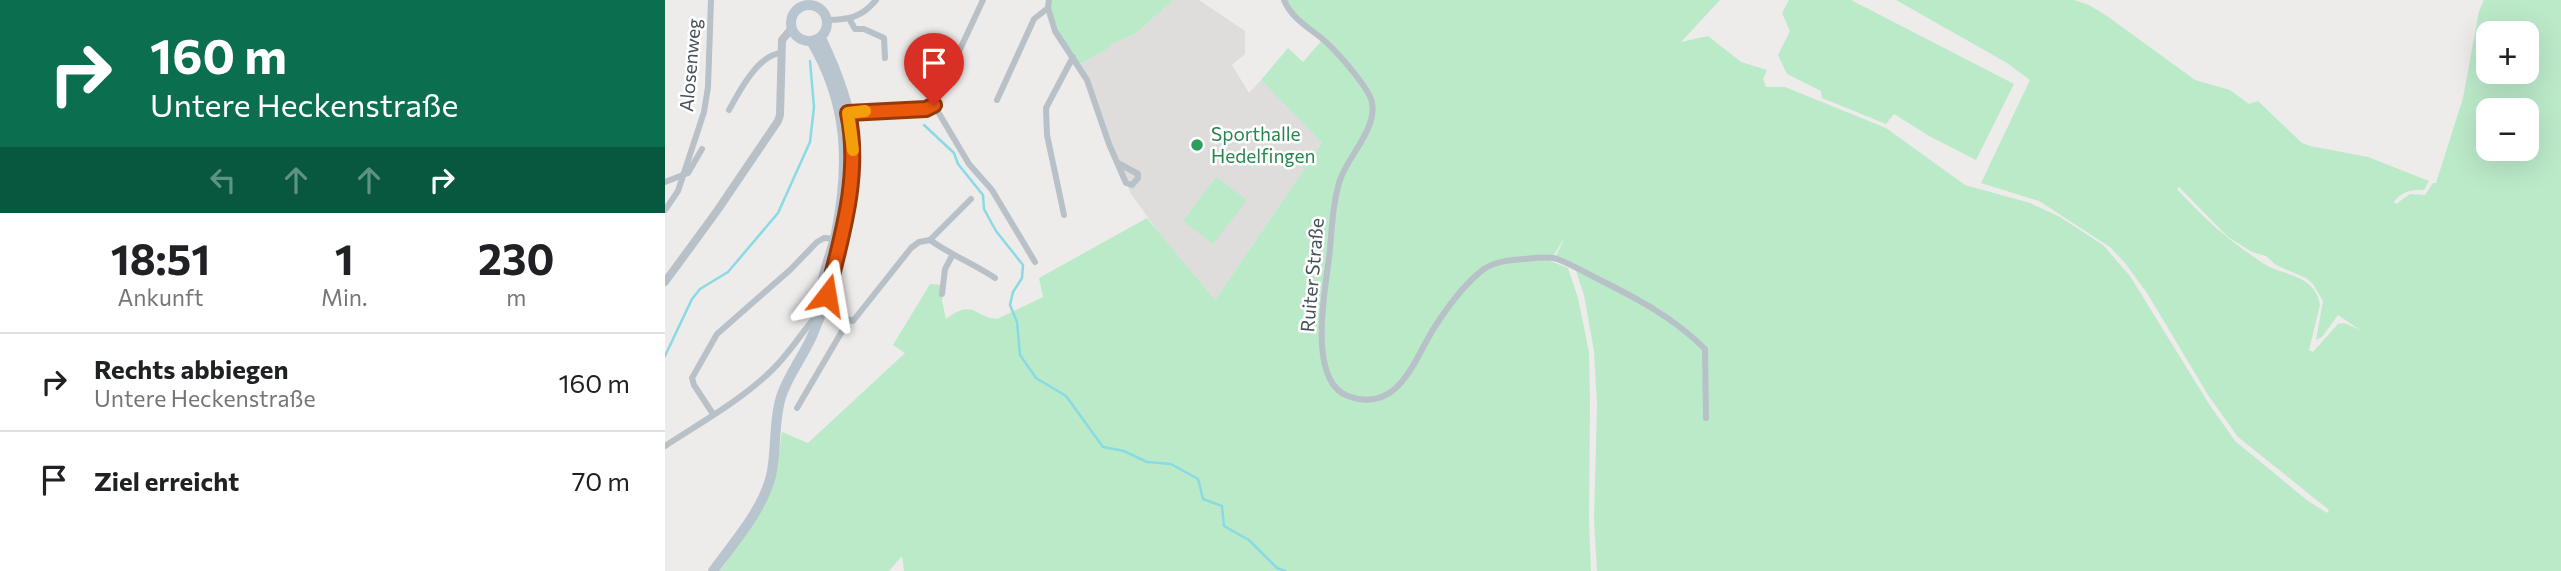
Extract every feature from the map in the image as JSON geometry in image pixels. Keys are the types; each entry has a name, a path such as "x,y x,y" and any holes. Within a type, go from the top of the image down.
{"main road":[{"path":"803,4 817,4 827,20 826,29 816,40 797,36 792,28 793,15 803,4"},
{"path":"713,571 765,494 773,461 776,419 782,394 818,319 821,293 838,239 845,162 844,114 816,40"}],"street":[{"name":"Alosenweg","path":"665,210 675,198 706,100 711,0"},
{"path":"827,20 850,20 868,9 876,0"},
{"path":"844,114 926,109 934,105 983,0"},
{"path":"1049,0 1048,8 1055,31 1087,80 1118,163"},
{"name":"Ruiter Straße","path":"1284,0 1296,18 1323,39 1362,82 1373,104 1369,126 1340,181 1333,215 1321,322 1323,356 1329,378 1335,387 1344,395 1358,400 1388,396 1405,379 1455,299 1485,269 1502,262 1555,258 1652,306 1706,349 1706,418"},
{"path":"997,100 1034,19 1048,8"},
{"path":"850,20 855,29 864,29 884,38 885,58"},
{"path":"665,282 778,121 782,91 783,36 792,28"},
{"path":"729,110 743,85 769,55 782,53"},
{"path":"1064,215 1047,135 1046,108 1073,57"},
{"path":"934,105 969,164 996,196 1035,261"},
{"path":"665,181 681,178 688,173 702,149"},
{"path":"821,308 848,321 858,318 911,248 919,242 930,240 971,199"},
{"path":"713,414 692,378 717,334 790,270 817,242 824,238 838,239"},
{"path":"930,240 952,256 974,264 996,278"},
{"path":"942,294 944,269 952,256"},
{"path":"665,446 769,373 812,321 818,319"},
{"path":"797,408 848,321"}],"shaded area":[{"path":"1173,0 1199,0 1245,31 1245,54 1232,65 1249,93 1261,80 1322,143 1215,300 1163,238 1131,194 1078,65 1106,50 1111,44 1135,34"}],"green space":[{"path":"1049,0 1173,0 1135,34 1111,44 1106,50 1078,65 1055,31"},
{"path":"1284,0 1720,0 1681,42 1708,36 1741,62 1767,70 1763,79 1766,87 1785,87 1886,128 1965,185 2030,203 2060,217 2103,245 2130,276 2235,441 2308,501 2327,513 2329,510 2238,437 2208,395 2147,293 2110,247 2039,201 1981,183 2030,80 2007,63 1896,0 2074,0 2089,5 2195,80 2230,90 2249,104 2258,101 2302,143 2368,157 2429,181 2424,190 2403,194 2394,202 2396,204 2410,194 2425,195 2433,183 2436,183 2463,98 2476,27 2476,84 2539,84 2539,21 2477,21 2484,0 2561,0 2561,571 1597,571 1594,520 1597,404 1594,351 1584,295 1575,268 1555,258 1565,237 1550,261 1568,268 1578,298 1589,352 1591,571 904,571 902,556 889,571 720,571 761,510 776,472 782,432 808,443 905,353 893,345 930,284 943,285 942,301 946,319 968,309 997,319 1043,297 1039,278 1147,218 1215,300 1322,143 1261,80 1288,48 1303,62 1323,39 1296,18","holes":["2179,187 2228,237 2213,225 2177,189","2228,237 2252,252 2266,256 2276,265 2306,278 2313,284 2323,301 2316,340 2322,337 2338,315 2360,330 2344,323 2338,324 2313,352 2309,350 2320,305 2314,289 2295,276 2270,267"]},
{"path":"1789,0 1851,0 2014,84 1976,160 1894,114 1886,124 1822,98 1821,91 1787,74 1778,55 1790,31 1782,13"},
{"path":"1216,177 1247,200 1213,244 1183,221"}],"waterway":[{"path":"665,356 692,299 700,289 728,272 778,213 810,142 814,107 810,61"},
{"path":"924,125 954,153 958,164 983,195 984,209 996,231 1023,265 1022,278 1013,292 1010,305 1017,322 1020,355 1036,378 1066,396 1103,447 1124,451 1147,462 1171,464 1198,479 1203,499 1222,506 1224,526 1249,540 1277,568 1285,571"}],"slow traffic":[{"path":"853,150 848,113 865,111"}],"place":[{"name":"Sporthalle Hedelfingen","path":"1197,145"}],"route":[{"path":"827,295 841,240 851,183 853,137 848,113 926,109 934,105"}]}
